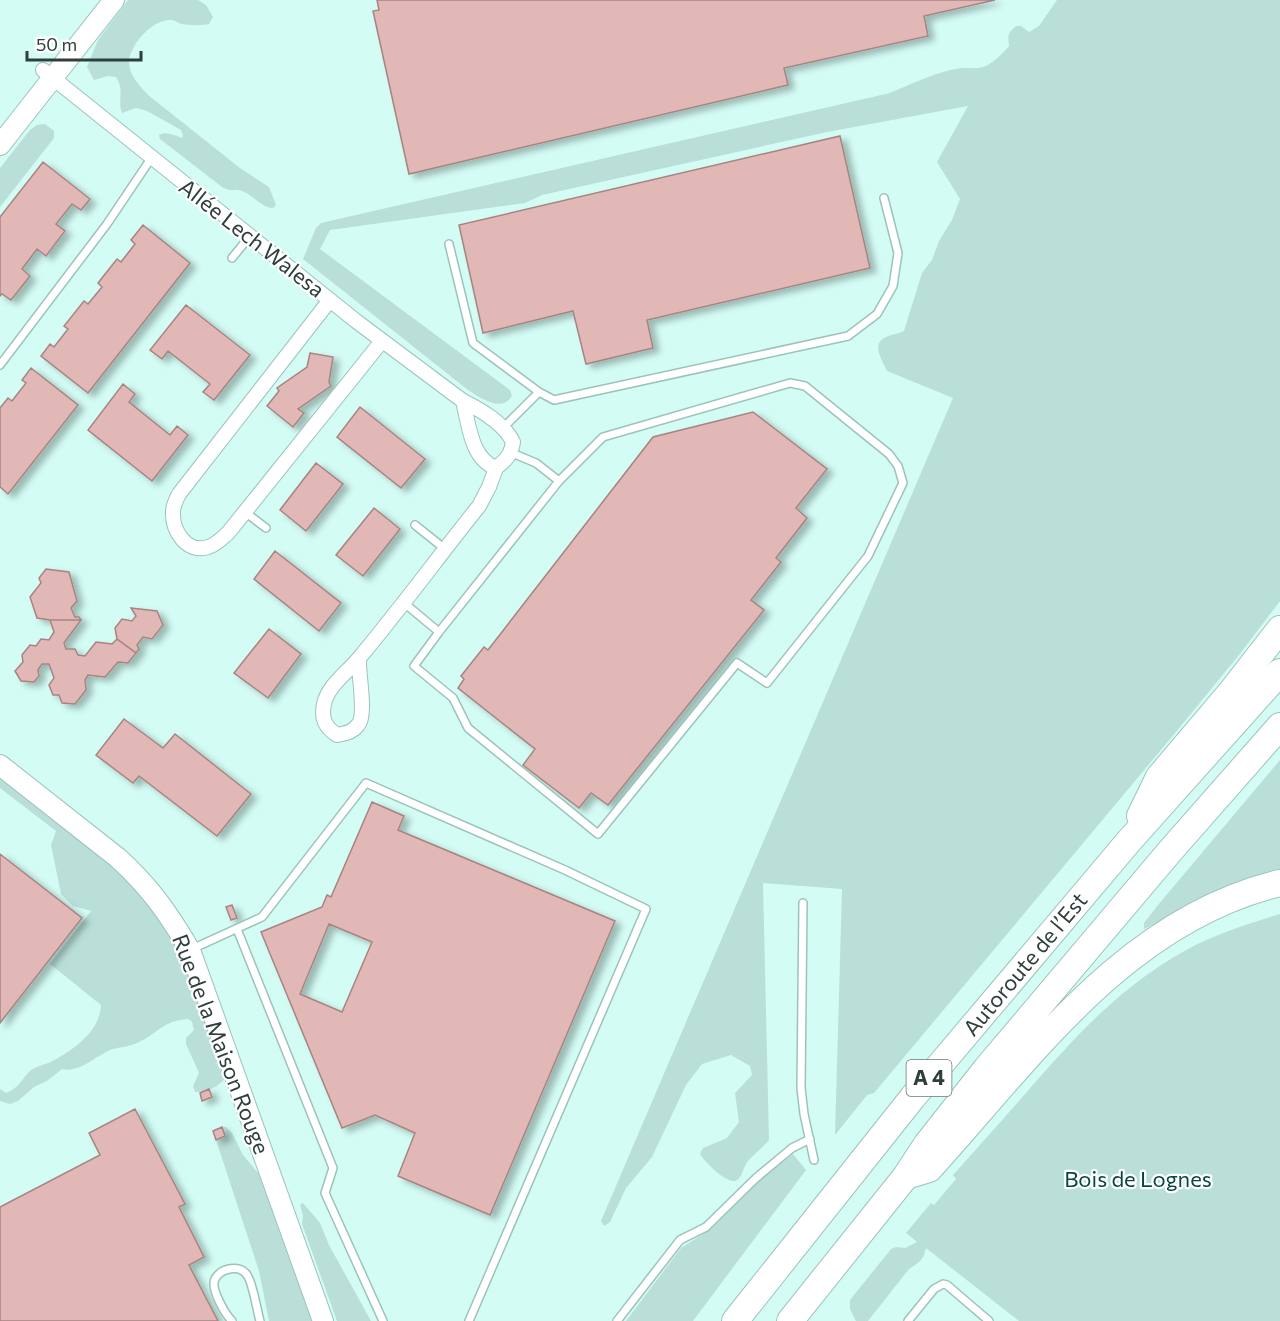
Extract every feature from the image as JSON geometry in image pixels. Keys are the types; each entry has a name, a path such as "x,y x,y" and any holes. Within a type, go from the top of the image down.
{"highway":[{"path":"1129,841 1159,777 1231,692 1280,628"},
{"name":"Autoroute de l’Est","path":"735,1321 913,1097 1129,841 1280,672"},
{"name":"Autoroute de l’Est","path":"790,1321 906,1176 927,1144 986,1069 1171,850 1280,726"},
{"path":"906,1176 929,1169 1052,1030 1124,962 1158,936 1204,912 1280,883"}],"street":[{"path":"0,145 98,0"},
{"path":"0,125 114,0"},
{"name":"Allée Lech Walesa","path":"48,74 382,341 503,428"},
{"path":"330,300 179,494 172,515 179,538 188,545 208,548 228,533 382,341"},
{"path":"463,401 474,444 481,459 496,468"},
{"path":"358,659 362,716 359,725 348,733 337,735 328,729 322,718 324,702 335,683 358,659 479,506 496,468 512,453 513,442 503,428"},
{"name":"Rue de la Maison Rouge","path":"0,765 136,874 154,894 189,950 323,1321"}],"lane":[{"path":"0,365 106,224 152,157"},
{"path":"449,244 473,343 538,392 554,400 848,336 877,314 893,286 898,253 884,198"},
{"path":"232,258 250,236"},
{"path":"790,383 805,386 889,454 898,466 903,483 868,556 767,683 737,663 598,834 468,728 453,698 414,666 439,632 559,481 603,438 790,383"},
{"path":"503,428 538,392"},
{"path":"512,453 536,463 559,481"},
{"path":"245,512 266,528"},
{"path":"415,525 445,549"},
{"path":"403,603 439,632"},
{"path":"189,950 262,917 366,783 565,870 646,909 469,1321"},
{"path":"803,903 801,1088 814,1160"},
{"path":"237,929 333,1168 325,1193 383,1321"},
{"path":"617,1321 680,1240 706,1227 756,1178 792,1148 810,1139"},
{"path":"232,1321 214,1289 215,1280 221,1273 231,1268 241,1270 248,1276 260,1321"},
{"path":"908,1321 934,1289 943,1284 948,1285 989,1321"}],"green space":[{"path":"128,0 198,0 206,5 213,17 209,24 181,24 174,20 165,21 157,23 143,34 130,56 131,72 148,95 240,168 269,187 276,205 273,208 264,206 239,190 228,190 222,187 160,139 159,135 164,133 182,138 181,130 147,111 136,108 122,113 121,91 116,77 108,76 94,80 87,67 98,40"},
{"path":"1057,0 1280,0 1280,601 1171,738 874,1093 867,1095 835,1135 842,889 763,883 769,1140 748,1162 737,1180 728,1180 723,1177 707,1162 700,1154 703,1148 727,1138 739,1122 735,1093 752,1075 750,1066 731,1055 702,1064 686,1085 652,1157 626,1188 610,1222 604,1226 601,1221 953,398 887,371 878,348 881,340 904,331 922,273 932,260 960,199 937,162 968,106 827,132 542,195 525,203 330,230 320,249 510,390 512,396 502,403 491,402 468,390 303,259 316,228 321,223 890,93 947,71 984,67 997,59 1009,46 1009,35 1016,26 1021,26 1029,32 1039,26"},
{"path":"45,124 54,131 54,138 0,207 0,168 30,130 37,125"},
{"path":"1280,760 1280,870 1223,891 1144,929 1144,923 1158,905"},
{"path":"0,775 96,850 150,903 179,949 227,1076 217,1086 195,1092 193,1086 199,1073 186,1044 186,1038 194,1030 192,1022 188,1019 172,1022 137,1043 110,1050 81,1067 62,1069 47,1081 34,1087 18,1101 10,1104 0,1101 0,1089 6,1093 10,1091 32,1069 51,1062 84,1039 96,1024 101,1005 50,964 91,911 73,906 61,894 51,845 56,831 0,788"},
{"name":"Bois de Lognes","path":"1280,914 1280,1321 1019,1321 926,1248 921,1260 909,1269 868,1321 856,1321 850,1309 850,1300 891,1249 905,1248 917,1242 906,1233 931,1203 934,1205 956,1179 953,1175 1065,1049 1098,1016 1133,985 1186,950 1225,932"},
{"path":"222,1127 226,1127 232,1133 243,1155 259,1174 313,1321 269,1321 259,1271 216,1140 225,1136"},
{"path":"793,1154 806,1170 693,1321 626,1321 681,1248 711,1229 761,1179"},
{"path":"303,1203 320,1223 329,1245 371,1321 337,1321 302,1224 303,1216 300,1205"}],"building":[{"path":"377,0 995,0 924,16 928,36 784,68 788,85 409,174 373,11 379,10"},
{"path":"840,136 870,268 647,320 653,348 586,364 573,311 483,333 459,225"},
{"path":"43,162 90,199 81,210 72,204 56,224 65,231 46,256 37,249 22,269 30,276 11,300 2,294 0,296 0,217"},
{"path":"143,225 190,263 88,393 41,356 50,344 54,347 68,329 64,326 84,301 88,304 102,287 98,283 117,259 121,262 135,244 131,240"},
{"path":"186,305 250,355 214,400 203,392 210,384 168,351 162,359 150,350"},
{"path":"310,353 333,357 329,382 331,386 298,409 304,413 293,427 267,406 279,391 277,388 307,367"},
{"path":"31,368 78,405 8,494 0,487 0,408 8,398 12,401 26,383 22,380"},
{"path":"123,384 135,394 129,402 170,435 177,426 188,435 152,481 88,430"},
{"path":"360,407 425,459 401,488 337,437"},
{"path":"753,412 827,469 796,508 807,518 776,558 781,562 751,600 764,610 608,805 591,793 579,808 523,765 535,749 458,688 464,679 461,676 484,647 488,650 653,437"},
{"path":"316,463 343,484 306,531 280,510"},
{"path":"374,508 400,529 363,576 336,555"},
{"path":"275,551 341,603 319,631 254,579"},
{"path":"46,569 69,572 77,601 71,608 75,617 81,620 37,618 30,597 41,583 39,578"},
{"path":"131,608 157,611 163,625 152,639 143,637 137,645 139,649 136,653 117,639 115,628 122,619 132,621 136,616"},
{"path":"50,620 81,620 64,643 66,649 75,649 78,655 85,656 96,642 112,644 117,639 136,653 128,663 118,662 105,677 88,675 85,680 86,690 75,704 62,703 59,695 53,695 49,685 54,678 49,664 42,664 38,670 39,676 34,682 21,681 15,671 23,662 22,655 30,645 36,646 41,639 49,640 54,632"},
{"path":"269,629 301,654 268,698 234,673"},
{"path":"124,719 163,748 175,734 251,794 217,836 139,776 133,783 96,755"},
{"path":"372,802 404,816 398,830 615,921 490,1215 398,1176 415,1133 375,1115 342,1128 261,932 322,907 327,895 331,897","holes":["329,924 372,942 342,1012 300,994"]},
{"path":"0,854 82,918 0,1023"},
{"path":"232,905 237,918 231,920 226,907"},
{"path":"209,1089 212,1097 202,1101 200,1093"},
{"path":"135,1109 185,1204 179,1207 204,1257 189,1265 218,1321 0,1321 0,1207 100,1155 89,1133"},
{"path":"222,1127 225,1136 216,1140 213,1131"}]}
